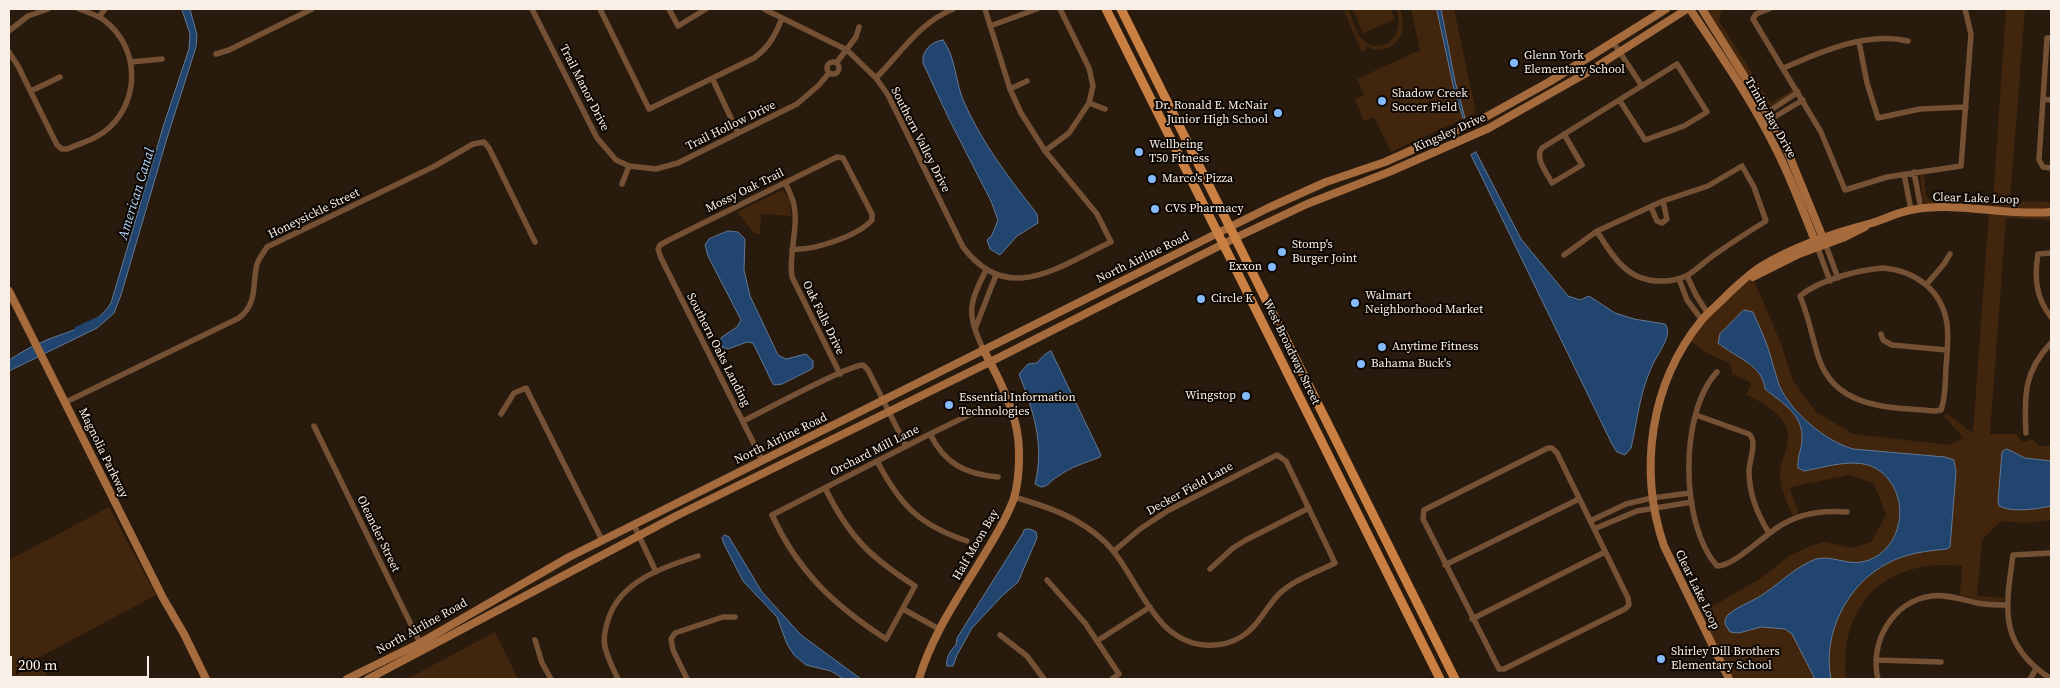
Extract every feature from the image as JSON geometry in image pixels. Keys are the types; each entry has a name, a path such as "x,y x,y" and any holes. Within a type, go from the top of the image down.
{"main road":[{"name":"West Broadway Street","path":"1106,9 1440,679"},
{"name":"West Broadway Street","path":"1121,9 1455,679"},
{"name":"Kingsley Drive","path":"1230,228 1310,189 1385,162 1484,118 1549,82 1666,9"},
{"name":"Kingsley Drive","path":"1235,238 1306,204 1389,172 1489,128 1555,92 1689,9"},
{"name":"Trinity Bay Drive","path":"1689,9 1761,119 1789,176 1815,243"},
{"name":"Trinity Bay Drive","path":"1702,9 1769,115 1794,162 1824,240"},
{"path":"1549,82 1555,92"},
{"path":"1484,118 1489,128"},
{"path":"1180,156 1184,154 1189,156 1207,183"},
{"path":"1385,162 1389,172"},
{"name":"Clear Lake Loop","path":"1728,679 1673,566 1658,527 1652,498 1650,475 1652,436 1662,391 1680,354 1702,320 1757,268 1768,262 1815,243 1911,210 1957,207 2051,212"},
{"name":"North Airline Road","path":"347,679 420,644 510,590 602,540 1230,228"},
{"name":"North Airline Road","path":"368,679 639,536 1235,238"},
{"name":"Magnolia Parkway","path":"9,291 178,626 200,679"},
{"path":"1079,302 1085,314"},
{"name":"Half Moon Bay","path":"919,679 926,655 939,629 1001,527 1014,497 1019,458 1016,424 1007,395 984,349"},
{"path":"510,590 517,601"},
{"name":"Magnolia Parkway","path":"178,626 184,634 206,679"}],"street":[{"path":"9,31 28,16 48,9"},
{"path":"9,52 31,91 57,145 62,149 67,149 99,135 115,122 127,103 131,90 132,62 122,40 113,28 99,17 79,9"},
{"path":"99,17 105,9"},
{"path":"216,54 312,9"},
{"name":"Trail Manor Drive","path":"532,9 597,138 616,160 629,166"},
{"path":"600,9 650,109 754,58 766,49 773,40 782,18"},
{"path":"670,9 678,26 706,9"},
{"name":"Southern Valley Drive","path":"764,9 847,50 876,78 888,95 963,247 977,264 996,275 1010,279 1029,278 1110,242 1096,214 1045,151"},
{"path":"876,78 918,31 937,16 953,9"},
{"path":"985,9 1010,88 1021,113 1045,151 1069,133 1089,103 1093,86 1089,68 1060,9"},
{"path":"990,26 1037,9"},
{"path":"1769,9 1756,14 1753,19 1803,100 1820,132 1845,190 1887,177 1961,166 1971,34 1970,22 1965,9"},
{"name":"Trail Hollow Drive","path":"837,62 856,38 859,27"},
{"path":"1784,68 1830,50 1859,42 1895,38 1908,41"},
{"path":"2049,38 2039,160 2043,167 2051,168"},
{"path":"1614,42 1642,86"},
{"path":"1859,42 1866,83 1878,118 1920,109 1966,107"},
{"path":"132,62 162,59"},
{"name":"Trail Hollow Drive","path":"629,166 646,169 666,167 678,163 797,104 819,85 829,73 828,65 831,62 837,62"},
{"name":"Trail Hollow Drive","path":"829,73 835,74 838,72 840,68 837,62"},
{"path":"1564,134 1582,165 1552,183 1540,158 1539,152 1544,146 1564,134 1620,101 1677,64 1707,112 1684,126 1645,140 1620,101"},
{"path":"31,91 60,77"},
{"path":"712,80 738,133"},
{"path":"1010,88 1027,81"},
{"path":"1769,115 1798,92"},
{"path":"2043,99 2051,100"},
{"path":"1761,119 1803,100"},
{"path":"1089,103 1105,109"},
{"name":"Honeysickle Street","path":"66,402 246,313 253,301 258,262 268,247 434,166 473,144 484,142 489,148 536,242"},
{"name":"Mossy Oak Trail","path":"658,249 660,245 669,240 837,157 843,158 872,214 872,220 864,227 822,246 803,250 792,249"},
{"path":"622,184 629,166"},
{"path":"1564,255 1597,231 1663,201 1708,186 1742,166 1754,187 1766,221 1727,246 1687,276 1679,279 1657,281 1644,279 1628,272 1610,253 1597,231"},
{"path":"1914,172 1921,209"},
{"path":"1904,174 1911,210"},
{"name":"Oak Falls Drive","path":"785,183 793,201 795,215 792,277 840,374"},
{"path":"1651,206 1658,221 1662,222 1667,219 1663,201"},
{"path":"1824,240 1838,278"},
{"path":"1815,243 1830,282"},
{"name":"Southern Oaks Landing","path":"658,249 762,460"},
{"path":"2051,253 2038,254 2035,274 2046,310 2051,317"},
{"path":"1926,285 1950,254"},
{"path":"1883,268 1905,271 1926,285 1943,308 1947,326 1947,350 1941,410 1874,406 1856,400 1829,377 1820,360 1800,296 1808,290 1838,278 1858,271 1883,268"},
{"name":"Half Moon Bay","path":"984,349 972,323 971,307 976,290 986,270"},
{"path":"975,331 977,321 996,275"},
{"path":"1687,276 1708,314"},
{"path":"1679,279 1687,300 1702,320"},
{"path":"1881,334 1883,340 1892,345 1947,350"},
{"path":"2026,434 2025,394 2031,372 2038,356 2051,343"},
{"path":"743,421 859,365 868,370 906,446"},
{"path":"1718,372 1708,384 1696,415 1689,455 1692,502 1701,535 1717,566 1721,566 1734,559 1789,521 1811,514 1835,511 1847,512"},
{"path":"501,414 514,393 526,388 602,540"},
{"name":"Orchard Mill Lane","path":"903,609 886,638 859,621 822,590 790,549 772,515 977,411 988,410"},
{"path":"1696,415 1749,434 1754,440 1750,456 1750,483 1757,511 1769,533"},
{"name":"Oleander Street","path":"314,426 424,651"},
{"path":"930,434 945,456 962,470 978,475 998,477"},
{"path":"1548,448 1552,448 1557,453 1579,499 1628,598 1629,605 1626,609 1504,669 1498,670 1422,514 1424,510 1548,448"},
{"name":"Decker Field Lane","path":"1114,551 1140,530 1186,500 1273,456 1281,456 1286,461 1309,508"},
{"path":"877,461 896,494 916,515 935,527 967,541"},
{"path":"825,488 844,523 861,544 885,566 915,586 903,609 939,629"},
{"path":"1590,521 1626,504 1652,498 1690,493"},
{"path":"1014,497 1047,506 1066,514 1096,534 1114,551 1150,607 1166,628 1191,643 1217,645 1242,637 1255,625 1279,594 1335,563 1309,508 1233,548 1210,569"},
{"path":"1446,565 1579,499"},
{"path":"1594,529 1637,511 1692,502"},
{"path":"634,525 656,572"},
{"path":"1472,619 1605,552"},
{"path":"2051,553 2013,556 2008,605 2008,622 2013,641 2024,657 2036,669 2051,679"},
{"path":"618,679 609,661 604,633 608,618 616,601 627,590 656,572 698,556"},
{"path":"1047,580 1072,608 1119,674 1112,679"},
{"path":"1878,679 1876,660 1880,638 1885,628 1899,611 1914,602 1932,596 1945,596 1978,603 2008,605"},
{"path":"1097,641 1150,607"},
{"path":"687,679 673,650 671,639 675,633 723,617 735,617"},
{"path":"1000,635 1027,656 1044,679"},
{"path":"535,640 550,679"},
{"path":"1876,660 1942,662"},
{"path":"2030,679 2036,669"}],"shaded area":[{"path":"1343,9 1348,9 1361,38 1368,44 1375,46 1389,42 1395,36 1399,19 1396,9 1400,9 1403,18 1401,35 1390,47 1374,49 1365,46 1366,50 1362,52"},
{"path":"1353,9 1390,9 1395,19 1363,33"},
{"path":"1411,9 1454,9 1476,113 1391,152 1374,117 1364,121 1355,99 1364,95 1357,79 1420,50"},
{"path":"1706,9 1722,9 1719,21 1771,103 1794,89 1795,92 1772,106 1766,104"},
{"path":"2006,9 2025,9 2010,201 2051,202 2051,209 1929,206 1923,201 1920,176 1924,174 1926,196 1931,201 1993,201"},
{"path":"783,190 790,201 791,216 761,214 760,234 755,234 737,212"},
{"path":"1989,211 2051,214 2051,220 2006,218 1990,434 2016,434 2023,442 2033,439 2039,446 2051,446 2051,520 2027,523 2001,521 1982,540 1977,596 2006,598 2002,601 1984,601 1960,595 1962,566 1935,565 1911,570 1890,578 1873,591 1860,608 1851,628 1846,652 1846,679 1733,679 1692,596 1696,594 1713,606 1758,580 1789,556 1812,545 1825,542 1853,548 1871,542 1886,515 1874,484 1850,475 1791,487 1790,490 1799,513 1793,516 1780,480 1780,470 1788,437 1784,423 1767,406 1746,395 1751,385 1750,382 1732,374 1729,364 1708,354 1691,341 1719,307 1753,278 1782,346 1792,379 1816,412 1853,434 1949,445 1963,438 1944,416 1947,414 1973,433"},
{"path":"109,507 156,595 38,658 49,679 9,679 9,560"},
{"path":"495,632 518,679 407,679"}],"water":[{"name":"American Canal","path":"182,9 190,9 197,35 196,47 114,313 97,328 9,371 9,360 36,345 89,323 105,311 111,303 164,124 189,49 190,34"},
{"path":"1437,9 1441,9 1455,81 1465,118 1463,118 1454,89"},
{"path":"943,40 953,62 964,102 979,132 1016,187 1037,214 1038,223 1017,236 1000,255 990,249 987,240 992,235 998,220 991,201 923,63 925,51 934,43"},
{"path":"1476,152 1521,239 1568,296 1580,300 1589,296 1615,313 1634,319 1665,324 1667,328 1664,345 1652,366 1644,387 1631,448 1625,455 1617,452 1612,444 1471,155"},
{"path":"728,231 738,232 745,239 744,270 750,296 778,355 786,359 806,354 813,361 813,368 782,384 774,385 753,343 747,342 728,349 722,347 720,340 722,337 737,327 741,320 708,256 705,245 709,239"},
{"path":"1744,310 1753,312 1784,395 1800,415 1820,432 1853,449 1945,457 1954,460 1956,472 1950,547 1902,557 1873,572 1861,584 1850,597 1834,628 1829,662 1831,679 1815,679 1792,634 1785,629 1761,627 1739,633 1730,632 1725,624 1726,618 1733,611 1765,593 1796,570 1816,559 1828,558 1856,563 1874,558 1892,540 1897,529 1900,516 1896,491 1881,471 1871,466 1850,463 1804,471 1798,468 1802,432 1796,416 1785,404 1765,389 1763,381 1754,368 1718,343 1720,334"},
{"path":"1051,351 1101,455 1068,470 1046,486 1041,487 1035,484 1039,455 1036,428 1019,374 1028,364 1037,363"},
{"path":"2007,449 2025,458 2051,461 2051,506 2018,510 1999,506 2002,452"},
{"path":"1030,529 1036,532 1037,538 1018,582 972,628 953,666 947,666 948,657 956,645 957,638 1024,530"},
{"path":"725,535 729,537 762,592 801,635 861,679 844,679 831,671 806,665 794,655 787,644 777,617 743,581 724,544 722,538"}],"waterway":[{"name":"American Canal","path":"77,329 101,318"}],"place":[{"name":"Glenn York Elementary School","path":"1514,63"},
{"name":"Shadow Creek Soccer Field","path":"1382,101"},
{"name":"Dr. Ronald E. McNair Junior High School","path":"1278,113"},
{"name":"Wellbeing T50 Fitness","path":"1139,152"},
{"name":"Marco's Pizza","path":"1152,179"},
{"name":"CVS Pharmacy","path":"1155,209"},
{"name":"Stomp's Burger Joint","path":"1282,252"},
{"name":"Exxon","path":"1272,267"},
{"name":"Circle K","path":"1201,299"},
{"name":"Walmart Neighborhood Market","path":"1355,303"},
{"name":"Anytime Fitness","path":"1382,347"},
{"name":"Bahama Buck's","path":"1361,364"},
{"name":"Wingstop","path":"1246,396"},
{"name":"Essential Information Technologies","path":"949,405"},
{"name":"Shirley Dill Brothers Elementary School","path":"1661,659"}]}
